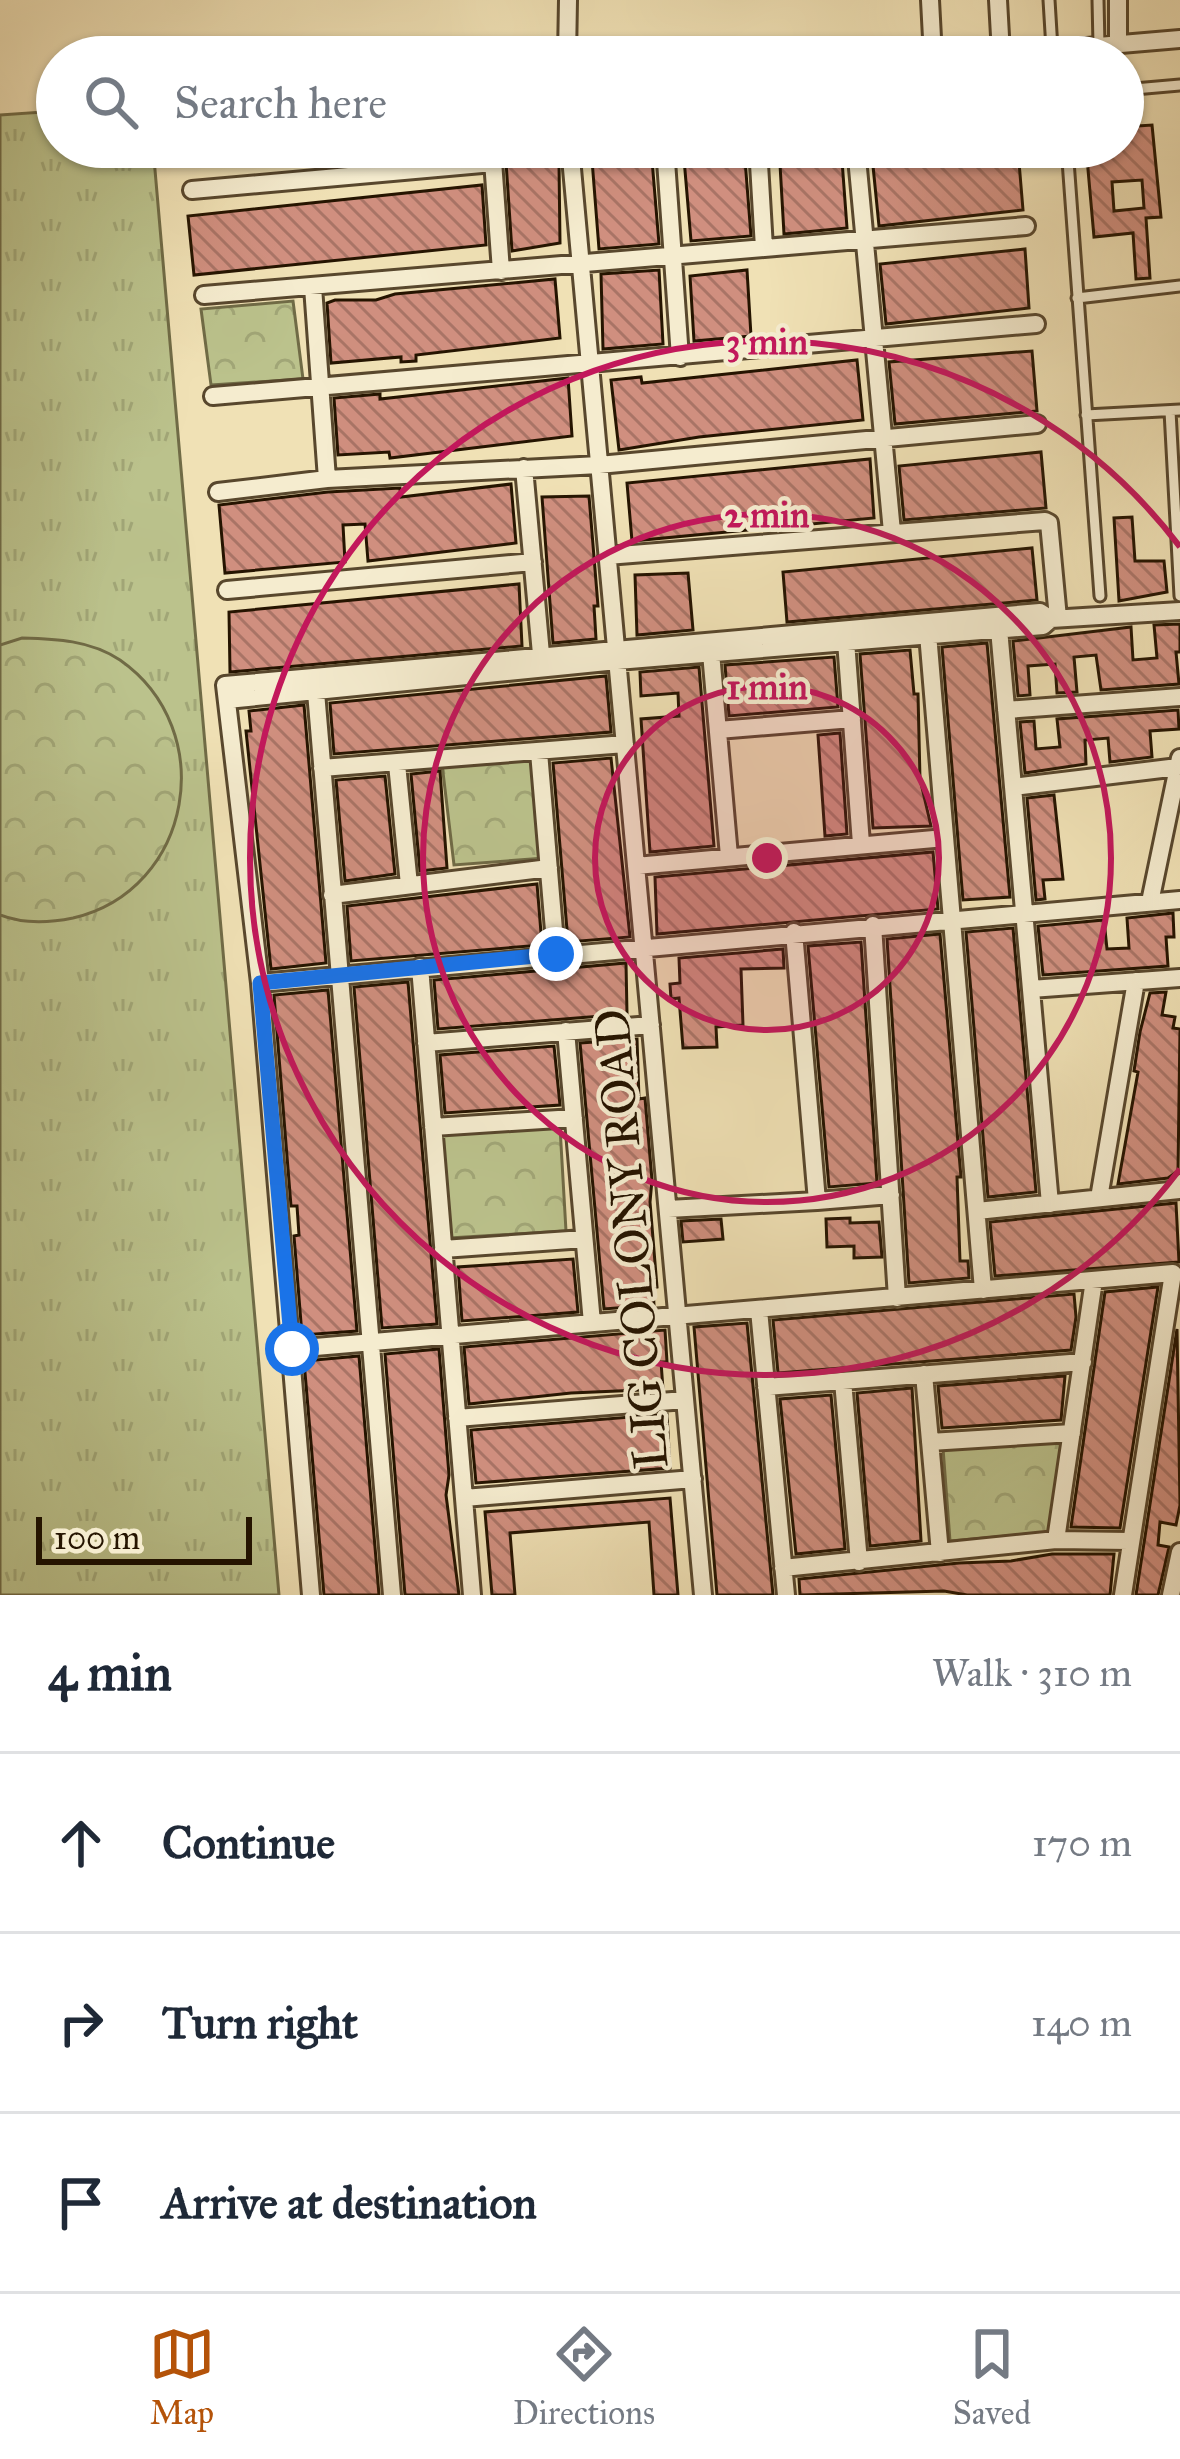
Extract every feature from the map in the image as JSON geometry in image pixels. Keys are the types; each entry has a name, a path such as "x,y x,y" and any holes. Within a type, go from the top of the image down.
{"street":[{"path":"567,36 568,0"},
{"path":"930,0 932,36"},
{"path":"998,0 1000,36"},
{"path":"1110,36 1118,0"},
{"path":"1144,42 1180,39"},
{"path":"191,190 380,168"},
{"path":"493,168 501,271"},
{"name":"LIG COLONY ROAD","path":"572,168 703,1595"},
{"path":"666,168 680,357"},
{"path":"759,168 764,248"},
{"path":"858,168 892,532"},
{"path":"204,295 1026,226"},
{"path":"313,287 327,479"},
{"path":"213,396 1036,324"},
{"path":"218,492 327,479 599,465 1037,424"},
{"path":"524,468 541,654"},
{"path":"608,556 1045,521 1054,618"},
{"path":"227,590 533,562"},
{"path":"226,700 616,654 1040,612 1054,618 1180,611"},
{"path":"311,1595 260,983 225,685 541,654 711,653 1042,626 1054,618"},
{"path":"999,628 1050,1204"},
{"path":"928,634 983,1290"},
{"path":"846,641 861,844"},
{"path":"711,653 729,856"},
{"path":"316,692 392,1595"},
{"path":"1006,710 1180,697"},
{"path":"718,730 852,719"},
{"path":"322,768 625,744"},
{"path":"539,752 556,954"},
{"path":"1013,787 1179,762 1150,902"},
{"path":"397,764 409,886"},
{"path":"636,866 945,838"},
{"path":"332,895 549,868"},
{"path":"260,983 1180,900"},
{"path":"873,925 897,1298"},
{"path":"794,932 817,1201"},
{"path":"419,967 472,1595"},
{"path":"1031,989 1180,978"},
{"path":"1099,1198 1136,981"},
{"path":"426,1042 651,1025"},
{"path":"566,1031 592,1323"},
{"path":"433,1127 574,1118"},
{"path":"977,1211 1179,1190 1180,1183"},
{"path":"668,1209 890,1195"},
{"path":"443,1249 584,1239"},
{"path":"292,1349 1173,1274 1123,1595"},
{"path":"1056,1540 1094,1280"},
{"path":"759,1310 786,1595"},
{"path":"766,1387 1083,1362"},
{"path":"924,1374 940,1553"},
{"path":"843,1381 859,1562"},
{"path":"457,1418 685,1400"},
{"path":"930,1442 1072,1433"},
{"path":"464,1498 693,1479"},
{"path":"783,1568 1056,1540 1130,1541"},
{"path":"1172,1595 1180,1552"}],"lane":[{"path":"1049,0 1055,36"},
{"path":"1098,0 1106,36"},
{"path":"1144,88 1180,85"},
{"path":"1068,168 1100,596"},
{"path":"1077,298 1180,286"},
{"path":"1086,416 1175,411 1180,596"}],"green space":[{"path":"36,112 36,168 155,168 279,1595 0,1595 0,115"},
{"path":"293,301 303,379 211,385 201,309"},
{"path":"22,638 85,645 120,660 152,690 172,726 181,765 179,805 167,843 145,876 114,902 55,921 0,915 0,645"},
{"path":"536,755 545,858 454,865 442,764"},
{"path":"560,1127 566,1231 449,1238 442,1135"},
{"path":"1063,1440 1051,1532 950,1541 943,1448"}],"building":[{"path":"1152,125 1161,217 1146,218 1150,278 1136,279 1133,233 1094,237 1088,168 1144,168 1144,126","holes":["1142,180 1144,208 1114,211 1112,182"]},
{"path":"506,168 559,168 560,243 512,251"},
{"path":"593,168 653,168 659,244 599,249"},
{"path":"685,168 746,168 751,236 691,241"},
{"path":"780,168 843,168 847,228 784,234"},
{"path":"873,168 1020,168 1023,210 879,226"},
{"path":"482,185 486,245 194,275 188,216"},
{"path":"1025,249 1029,308 886,324 880,264"},
{"path":"659,270 663,344 603,349 601,274"},
{"path":"747,270 751,336 694,341 690,276"},
{"path":"555,279 560,338 416,355 416,361 401,362 401,357 331,363 327,303 335,300 376,300 395,294"},
{"path":"1032,351 1037,411 895,424 889,362"},
{"path":"857,360 863,420 619,450 611,380 641,377 642,383"},
{"path":"568,378 572,436 390,458 389,452 338,455 334,398 380,394 380,399"},
{"path":"1041,452 1046,508 904,520 899,466"},
{"path":"870,459 874,518 632,541 627,483"},
{"path":"511,484 516,543 368,561 365,524 343,525 345,562 225,573 219,505 328,492 400,488 401,497"},
{"path":"589,496 598,606 594,606 596,639 553,643 542,497"},
{"path":"1132,517 1135,561 1164,561 1167,592 1119,601 1114,518"},
{"path":"1032,548 1037,600 787,622 783,572"},
{"path":"688,573 693,630 637,635 635,575"},
{"path":"519,584 522,646 230,672 229,612"},
{"path":"1180,624 1179,684 1101,690 1096,655 1074,657 1077,692 1057,693 1055,664 1028,666 1030,695 1018,696 1013,641 1131,627 1133,660 1157,658 1154,625"},
{"path":"987,643 1010,897 963,900 942,647"},
{"path":"910,650 914,694 918,694 920,779 931,826 873,828 860,654"},
{"path":"834,657 838,707 729,716 725,665"},
{"path":"699,667 714,846 650,852 641,719 679,716 678,693 641,696 640,672"},
{"path":"606,676 611,732 334,754 330,703"},
{"path":"304,705 326,963 271,969 246,731 251,731 249,711"},
{"path":"1178,710 1179,729 1150,731 1152,757 1110,762 1108,738 1085,740 1086,764 1025,773 1020,722 1034,721 1036,749 1060,747 1057,719"},
{"path":"840,733 847,834 825,836 818,735"},
{"path":"611,758 630,937 568,942 553,763"},
{"path":"440,771 447,868 420,871 411,774"},
{"path":"385,776 395,874 345,881 336,780"},
{"path":"1054,795 1063,879 1043,880 1045,899 1036,900 1027,798"},
{"path":"933,852 938,909 657,934 655,877"},
{"path":"537,884 542,945 351,961 347,906"},
{"path":"1173,913 1174,937 1166,937 1168,966 1043,975 1038,926 1104,920 1107,949 1129,948 1127,918"},
{"path":"1013,928 1036,1192 988,1197 966,932"},
{"path":"940,934 961,1177 957,1177 960,1261 968,1261 969,1278 909,1283 887,939"},
{"path":"861,942 877,1183 829,1187 808,946"},
{"path":"783,949 784,968 741,969 743,1025 716,1027 717,1047 683,1048 679,998 671,999 670,984 680,983 679,958"},
{"path":"626,963 627,1014 438,1029 434,980"},
{"path":"408,982 437,1324 382,1328 354,987"},
{"path":"328,990 357,1331 302,1335 294,1236 299,1235 297,1206 291,1206 274,995"},
{"path":"1166,992 1162,1015 1175,1017 1173,1028 1180,1029 1178,1171 1168,1178 1118,1184 1138,1072 1134,1071 1140,1032 1150,993"},
{"path":"637,1039 639,1099 645,1098 652,1180 657,1287 653,1288 654,1305 604,1309 580,1043"},
{"path":"554,1046 560,1105 445,1113 440,1055"},
{"path":"1176,1203 1179,1262 995,1276 990,1222"},
{"path":"850,1218 850,1223 879,1222 882,1257 854,1258 854,1246 827,1247 826,1219"},
{"path":"721,1219 723,1239 683,1242 681,1221"},
{"path":"573,1259 578,1312 462,1321 458,1267"},
{"path":"1158,1287 1120,1528 1071,1527 1105,1292"},
{"path":"1074,1294 1071,1350 778,1373 773,1320"},
{"path":"747,1323 773,1595 717,1595 694,1327"},
{"path":"1177,1329 1180,1505 1176,1525 1160,1522 1158,1545 1169,1547 1158,1595 1136,1595"},
{"path":"665,1330 663,1389 469,1404 464,1347"},
{"path":"439,1349 449,1475 446,1495 459,1595 405,1595 385,1354"},
{"path":"359,1356 379,1595 324,1595 304,1361"},
{"path":"1065,1376 1061,1420 942,1428 938,1386"},
{"path":"912,1388 921,1541 870,1546 857,1393"},
{"path":"831,1395 845,1549 796,1554 780,1399"},
{"path":"667,1414 670,1468 476,1483 471,1430"},
{"path":"670,1498 678,1595 654,1595 649,1522 510,1533 515,1595 492,1595 485,1512"},
{"path":"1052,1554 1114,1554 1110,1595 944,1591 800,1595 799,1579"}],"route":[{"path":"292,1349 260,983 556,954"}]}
